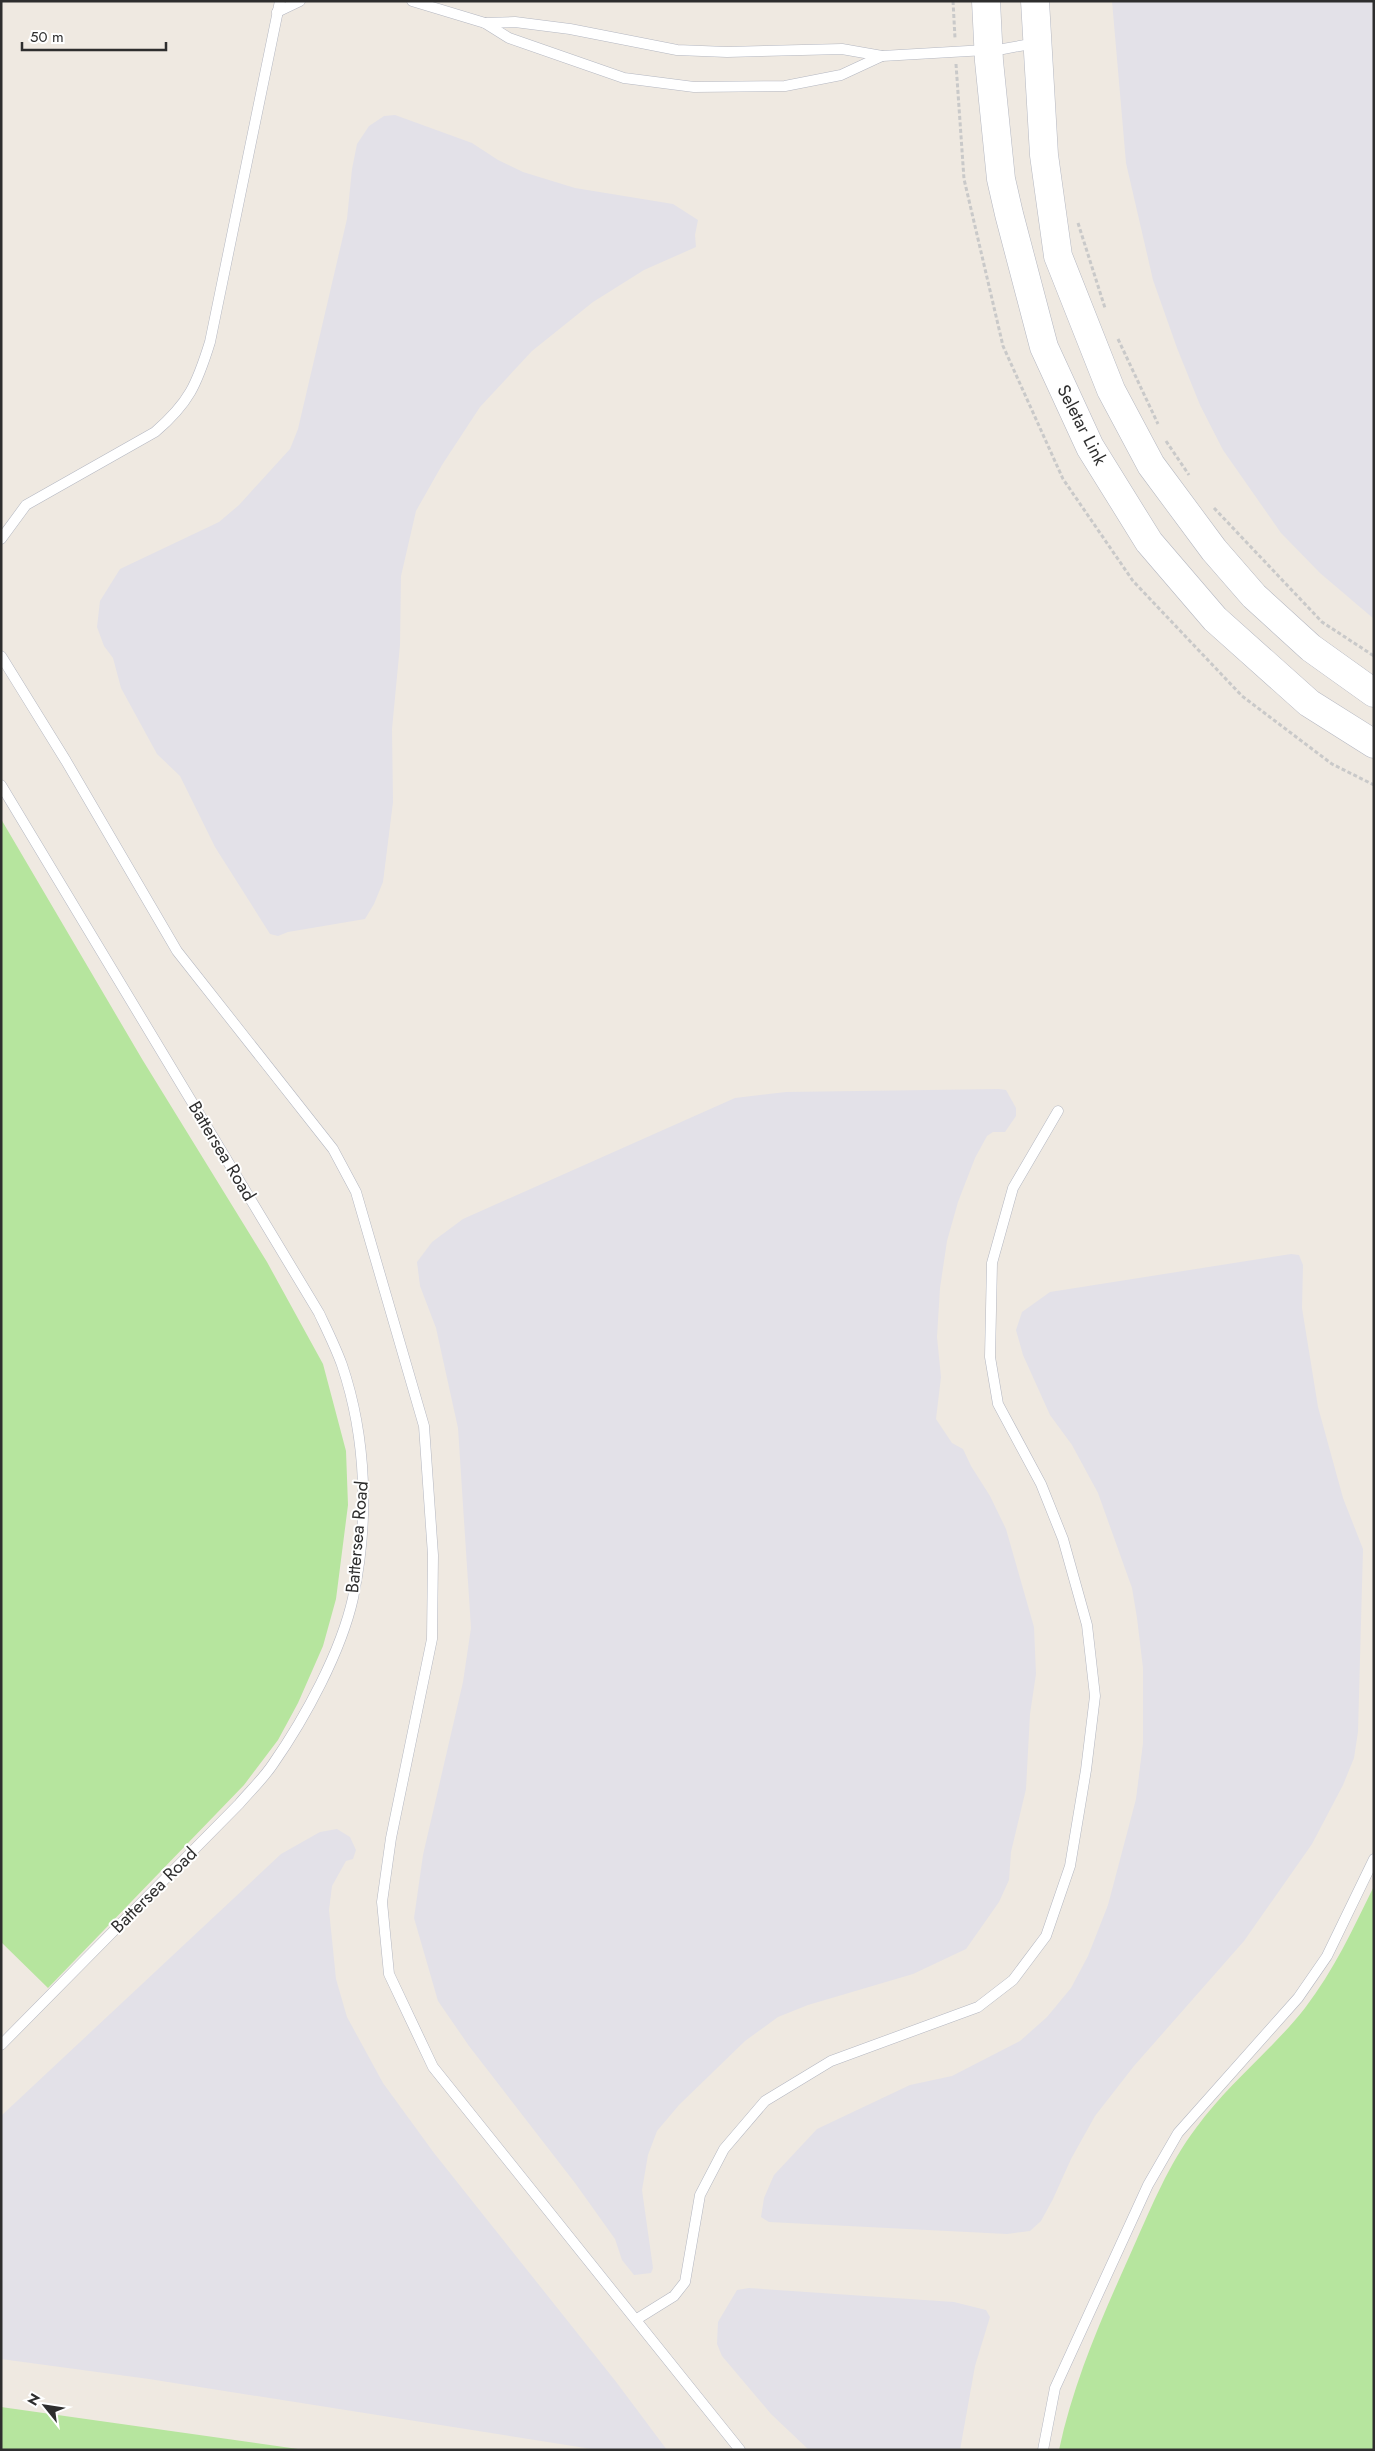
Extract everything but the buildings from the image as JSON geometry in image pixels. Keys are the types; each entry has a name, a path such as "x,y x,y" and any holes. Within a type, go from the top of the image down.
{"main road":[{"name":"Seletar Link","path":"986,1 988,49 1001,179 1009,214 1044,347 1090,447 1149,542 1215,619 1309,703 1374,744"},
{"path":"1035,1 1044,155 1058,256 1111,390 1151,465 1226,563 1254,596 1311,648 1374,693"}],"lane":[{"path":"1,539 26,505 155,432 172,417 191,395 210,342 279,6 300,1"},
{"path":"412,1 485,23 509,38 624,78 694,87 784,86 841,75 882,56"},
{"path":"485,23 515,22 570,29 676,50 727,52 842,49 882,56 1018,47 1037,40"},
{"path":"1,656 66,761 177,951 333,1149 356,1192 424,1426 433,1555 432,1639 392,1838 382,1902 389,1974 433,2068 637,2319 740,2450"},
{"name":"Battersea Road","path":"1,785 320,1313 344,1374 357,1425 364,1486 360,1543 353,1598 332,1658 307,1712 272,1766 239,1804 1,2045"},
{"path":"637,2319 674,2296 685,2282 700,2195 724,2149 765,2101 831,2062 978,2007 1013,1980 1046,1936 1070,1866 1086,1770 1095,1696 1087,1625 1064,1539 1042,1484 998,1404 990,1357 992,1263 1013,1188 1058,1111"},
{"path":"1042,2450 1055,2388 1148,2185 1178,2133 1298,1998 1327,1956 1374,1859"}],"path":[{"path":"1078,222 1107,314"},
{"path":"1114,332 1159,427"},
{"path":"1163,436 1190,476"},
{"path":"1207,501 1322,622 1374,656"}],"shaded area":[{"path":"1112,1 1374,1 1374,619 1320,573 1281,533 1223,450 1200,405 1153,280 1126,163"},
{"path":"395,115 472,143 498,160 523,172 575,188 673,204 698,220 695,235 696,247 644,270 593,302 532,351 480,407 442,465 416,511 401,576 400,645 392,729 393,802 383,882 374,904 365,919 288,932 278,936 270,934 215,847 180,776 157,754 121,688 113,658 104,646 97,627 100,601 120,569 219,522 239,505 290,449 298,429 347,219 352,169 357,144 369,126 384,116"},
{"path":"1006,1090 1016,1108 1016,1116 1005,1132 993,1132 987,1136 975,1158 958,1202 947,1241 940,1288 937,1337 941,1377 936,1419 952,1443 963,1449 971,1466 990,1496 1006,1529 1034,1627 1036,1674 1030,1714 1026,1789 1011,1852 1009,1880 999,1902 966,1949 913,1974 808,2005 778,2017 745,2041 679,2105 657,2131 648,2155 642,2190 653,2268 651,2273 634,2275 622,2260 615,2239 575,2183 469,2046 438,2001 414,1918 423,1855 463,1682 471,1628 458,1428 436,1328 420,1286 417,1262 432,1242 463,1219 735,1098 786,1092"},
{"path":"1291,1254 1299,1255 1303,1265 1302,1308 1318,1407 1343,1498 1363,1549 1358,1732 1354,1758 1343,1785 1312,1844 1244,1941 1134,2066 1095,2116 1071,2159 1041,2221 1030,2231 1007,2234 769,2222 761,2217 764,2198 774,2175 817,2129 910,2085 952,2076 1020,2041 1047,2017 1071,1988 1088,1956 1108,1905 1136,1799 1143,1743 1143,1668 1137,1618 1132,1588 1098,1493 1072,1445 1050,1415 1023,1355 1016,1330 1022,1312 1050,1292"},
{"path":"337,1829 350,1837 356,1850 353,1859 346,1861 332,1886 329,1910 336,1979 347,2017 383,2083 434,2153 617,2383 667,2450 598,2450 149,2379 1,2359 1,2116 281,1854 320,1832"},
{"path":"749,2288 954,2302 986,2310 990,2317 975,2366 960,2450 809,2450 771,2414 722,2356 717,2344 718,2322 737,2290"}],"green space":[{"path":"1,819 142,1059 267,1262 323,1364 346,1451 348,1505 336,1599 323,1646 298,1703 278,1740 244,1785 48,1988 1,1942"},
{"path":"1374,1886 1374,2450 1059,2450 1081,2372 1101,2322 1154,2201 1177,2156 1209,2112 1305,2008 1343,1949"},
{"path":"1,2407 305,2450 1,2450"}]}
